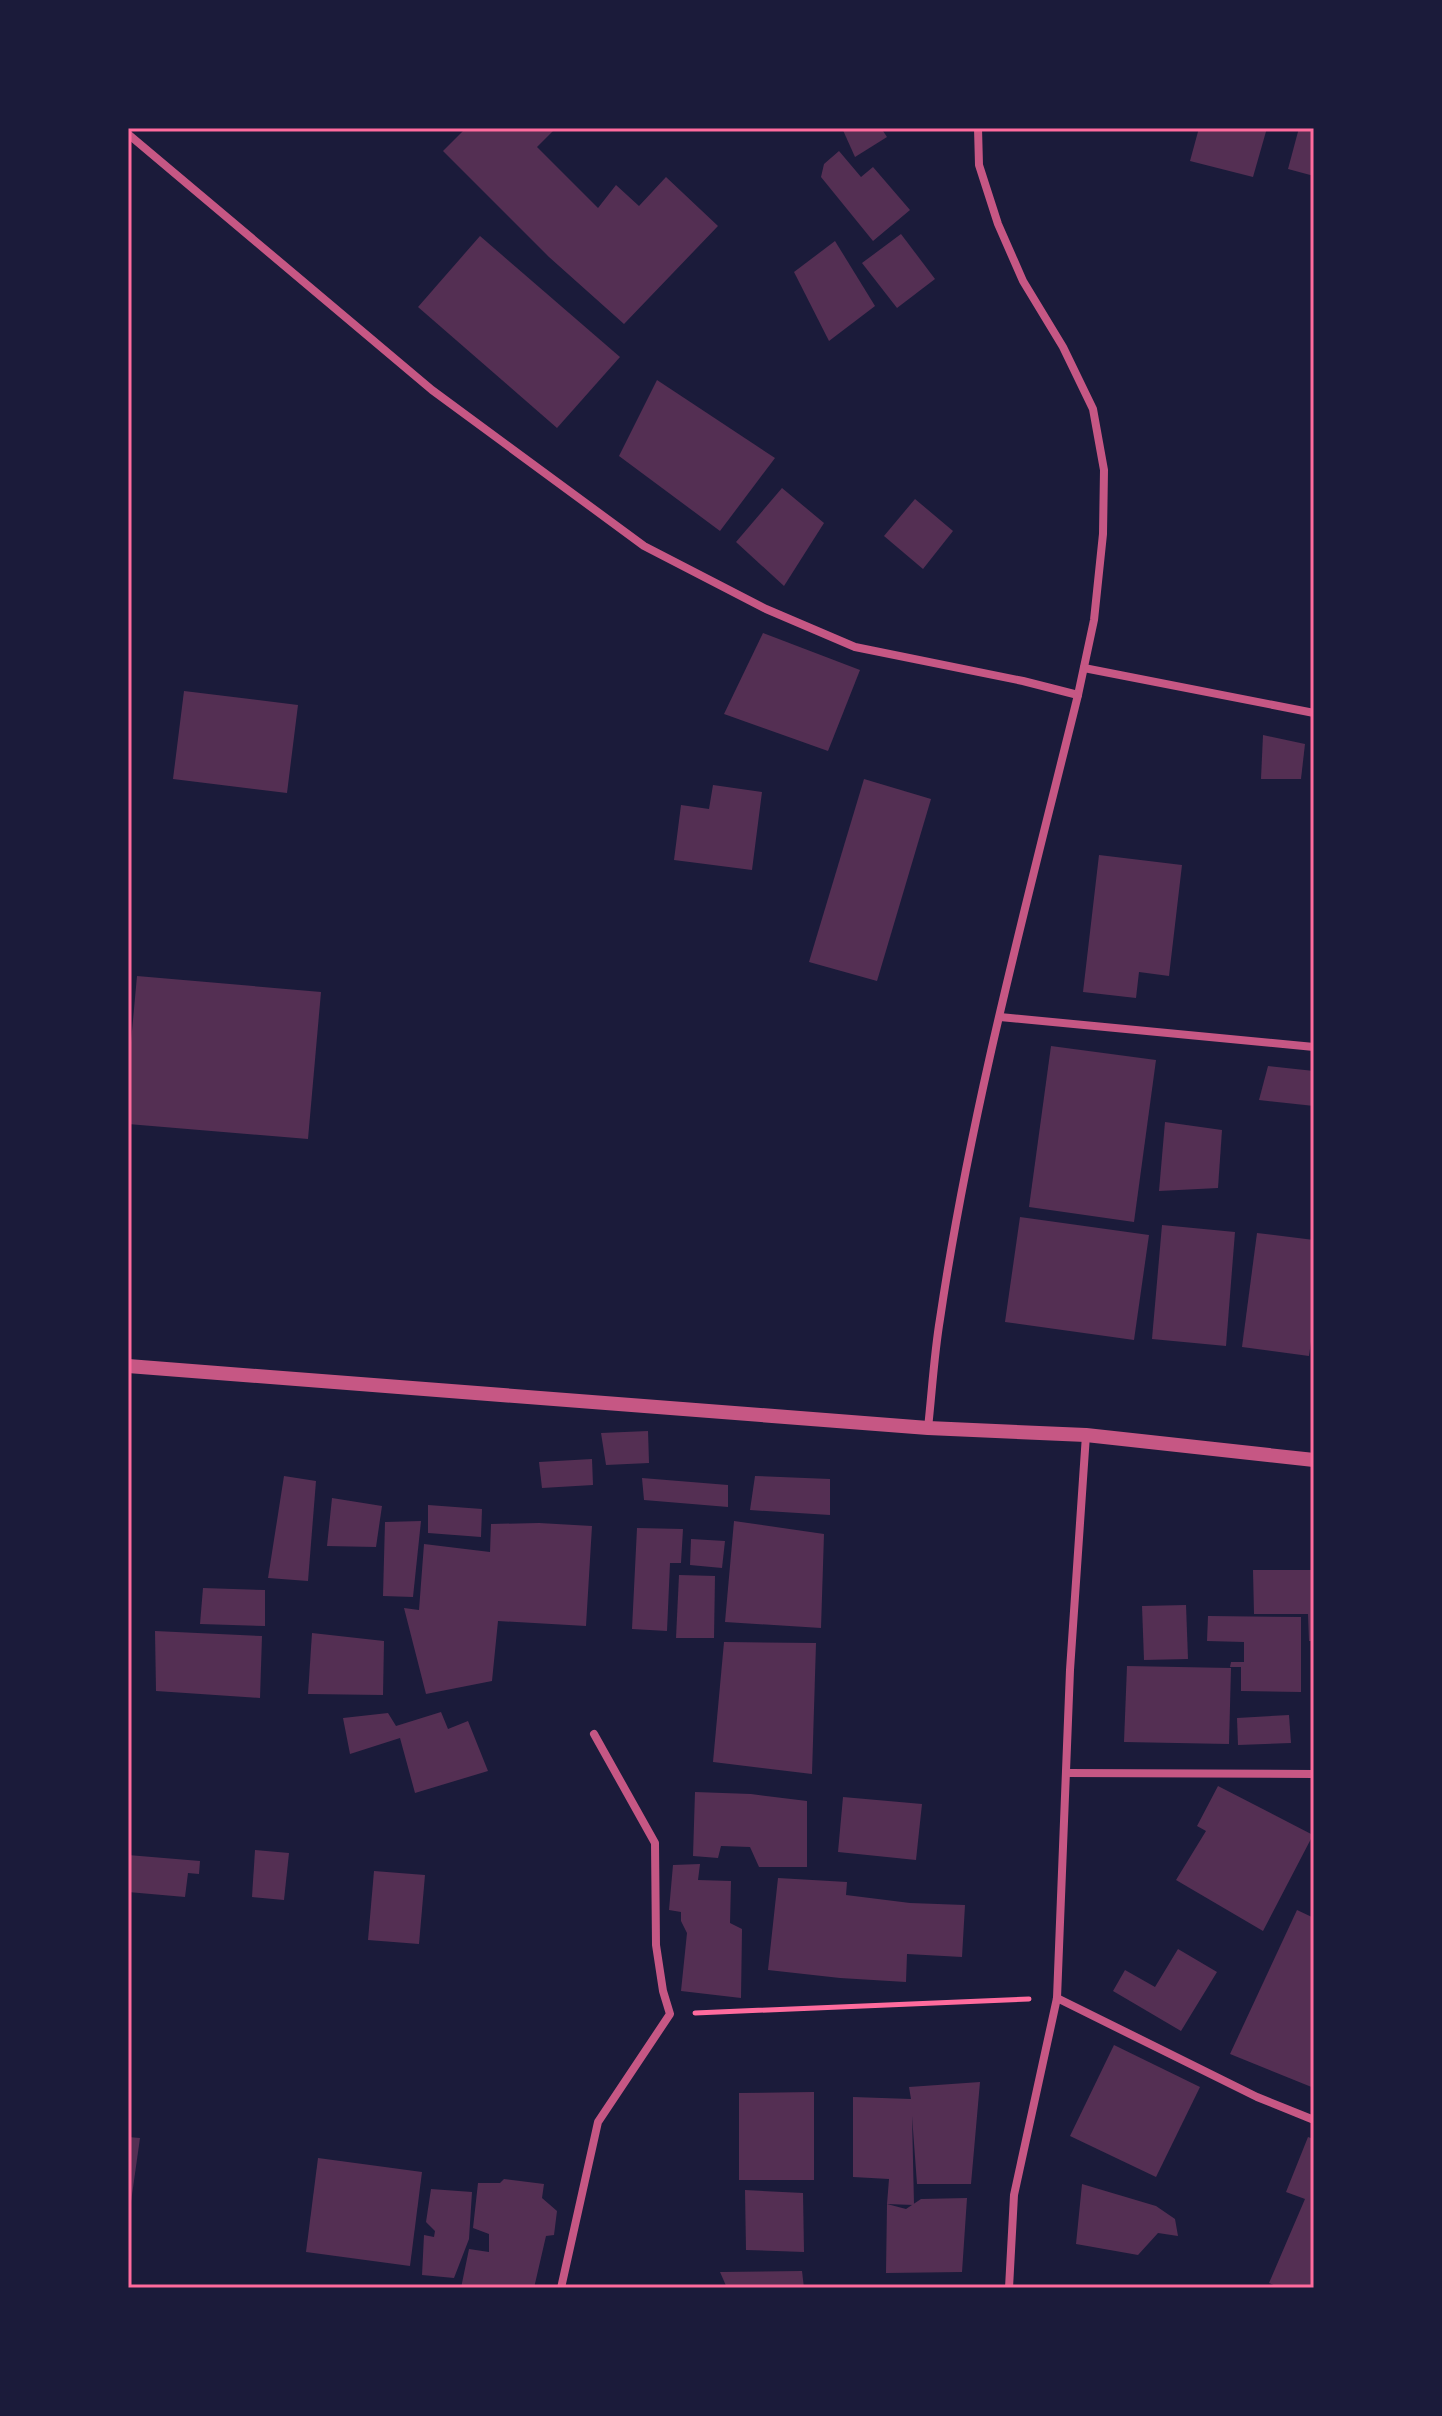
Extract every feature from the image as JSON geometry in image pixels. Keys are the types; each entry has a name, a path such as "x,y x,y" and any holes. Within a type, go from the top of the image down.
{"street":[{"path":"928,1428 939,1320 962,1190 1084,668 1094,620 1103,534 1104,470 1093,409 1063,347 1023,281 998,224 979,165 978,128"},
{"path":"128,134 432,390 644,546 766,609 855,647 1078,695"},
{"path":"1084,668 1314,713"},
{"path":"1000,1017 1314,1047"},
{"path":"128,1366 928,1428 1086,1435 1314,1460"},
{"path":"1009,2288 1014,2195 1057,1998 1071,1655 1086,1435"},
{"path":"561,2288 598,2122 670,2014 656,1945 655,1843 594,1734"},
{"path":"1067,1773 1314,1774"},
{"path":"1057,1998 1257,2097 1314,2120"}],"path":[{"path":"670,2014 1057,1998"}],"building":[{"path":"466,128 556,128 537,147 598,208 616,185 639,206 666,177 718,226 624,324 549,257 443,151"},
{"path":"842,128 881,128 887,137 855,157"},
{"path":"1199,128 1267,128 1253,177 1190,161"},
{"path":"1299,128 1314,128 1314,176 1288,169"},
{"path":"839,151 861,177 873,167 910,210 873,241 821,177 824,164"},
{"path":"901,234 935,279 897,308 862,263"},
{"path":"480,236 620,357 557,428 418,307"},
{"path":"835,241 875,306 829,341 794,272"},
{"path":"657,380 775,458 720,531 619,456"},
{"path":"782,488 824,523 784,586 736,542"},
{"path":"915,499 953,531 923,569 884,536"},
{"path":"763,633 860,670 828,751 724,714"},
{"path":"184,691 298,705 287,793 173,779"},
{"path":"1263,735 1305,744 1301,779 1261,779"},
{"path":"864,779 931,799 877,981 809,962"},
{"path":"713,785 762,792 752,870 674,860 681,805 709,809"},
{"path":"1099,855 1182,865 1169,976 1139,972 1136,998 1083,992"},
{"path":"137,976 321,992 308,1139 128,1124 128,1075"},
{"path":"1051,1046 1156,1060 1134,1222 1029,1207"},
{"path":"1268,1066 1314,1071 1314,1106 1259,1100"},
{"path":"1165,1122 1222,1130 1218,1188 1159,1191"},
{"path":"1020,1217 1149,1235 1134,1340 1005,1322"},
{"path":"1162,1225 1235,1232 1226,1346 1152,1339"},
{"path":"1257,1233 1314,1240 1314,1320 1309,1356 1242,1347"},
{"path":"648,1431 649,1463 606,1465 601,1433"},
{"path":"592,1459 593,1485 542,1488 539,1462"},
{"path":"284,1476 316,1481 308,1581 268,1578"},
{"path":"755,1476 830,1479 830,1515 750,1510"},
{"path":"642,1478 728,1485 728,1507 644,1500"},
{"path":"332,1498 382,1506 376,1547 327,1546"},
{"path":"428,1505 482,1509 481,1537 428,1533"},
{"path":"421,1521 413,1597 383,1596 385,1522"},
{"path":"734,1521 824,1534 821,1628 725,1622"},
{"path":"491,1524 592,1526 586,1626 498,1621 492,1681 426,1694 404,1608 419,1610 424,1544 490,1552"},
{"path":"637,1528 683,1529 681,1563 670,1563 667,1631 632,1629"},
{"path":"691,1539 725,1541 722,1568 690,1565"},
{"path":"1253,1570 1314,1570 1314,1641 1309,1641 1308,1614 1254,1614"},
{"path":"679,1575 715,1576 714,1638 676,1638"},
{"path":"203,1588 265,1590 265,1626 200,1624"},
{"path":"1186,1605 1188,1659 1144,1660 1142,1606"},
{"path":"1208,1616 1301,1617 1301,1692 1241,1691 1241,1667 1230,1667 1231,1662 1244,1662 1244,1642 1207,1641"},
{"path":"155,1631 262,1636 260,1698 156,1691"},
{"path":"312,1633 384,1641 383,1695 308,1694"},
{"path":"724,1642 816,1643 812,1774 713,1762"},
{"path":"1127,1666 1231,1668 1229,1744 1124,1742"},
{"path":"441,1712 448,1729 468,1721 488,1771 415,1793 400,1738 350,1754 343,1718 388,1713 396,1726"},
{"path":"1289,1715 1291,1743 1238,1745 1237,1718"},
{"path":"1218,1786 1313,1835 1263,1931 1176,1880 1206,1831 1197,1826"},
{"path":"695,1792 751,1794 807,1801 807,1867 759,1867 750,1847 721,1846 718,1858 693,1856"},
{"path":"843,1797 922,1804 916,1860 838,1852"},
{"path":"255,1850 289,1853 284,1900 252,1897"},
{"path":"128,1855 200,1861 199,1874 188,1873 185,1897 128,1892"},
{"path":"700,1864 698,1880 731,1881 730,1923 742,1929 741,1998 681,1991 687,1933 681,1921 681,1912 669,1910 673,1865"},
{"path":"374,1871 425,1875 419,1944 368,1940"},
{"path":"778,1878 847,1882 846,1895 910,1903 965,1905 962,1957 907,1954 906,1982 768,1970"},
{"path":"1297,1910 1314,1918 1314,2088 1230,2054"},
{"path":"1178,1949 1217,1972 1181,2031 1113,1991 1125,1970 1155,1987"},
{"path":"1114,2045 1200,2087 1156,2177 1070,2136"},
{"path":"980,2082 971,2184 917,2184 912,2116 914,2205 887,2204 889,2179 853,2177 853,2097 911,2099 909,2087"},
{"path":"814,2092 814,2180 739,2180 739,2093"},
{"path":"128,2137 140,2138 130,2209 128,2209"},
{"path":"1308,2137 1314,2139 1314,2288 1281,2288 1269,2283 1305,2199 1286,2192"},
{"path":"318,2158 422,2172 410,2266 306,2252"},
{"path":"504,2179 544,2184 542,2198 557,2211 554,2235 546,2236 534,2288 461,2288 469,2249 489,2252 489,2234 473,2228 478,2183 500,2183"},
{"path":"1082,2184 1156,2206 1175,2219 1178,2236 1158,2233 1138,2255 1076,2244"},
{"path":"431,2189 472,2192 469,2239 454,2278 422,2275 424,2235 434,2237 435,2231 426,2222"},
{"path":"745,2190 803,2193 804,2252 746,2250"},
{"path":"967,2198 962,2272 886,2273 887,2204 906,2209 921,2199"},
{"path":"802,2271 804,2288 727,2288 720,2272"}]}
